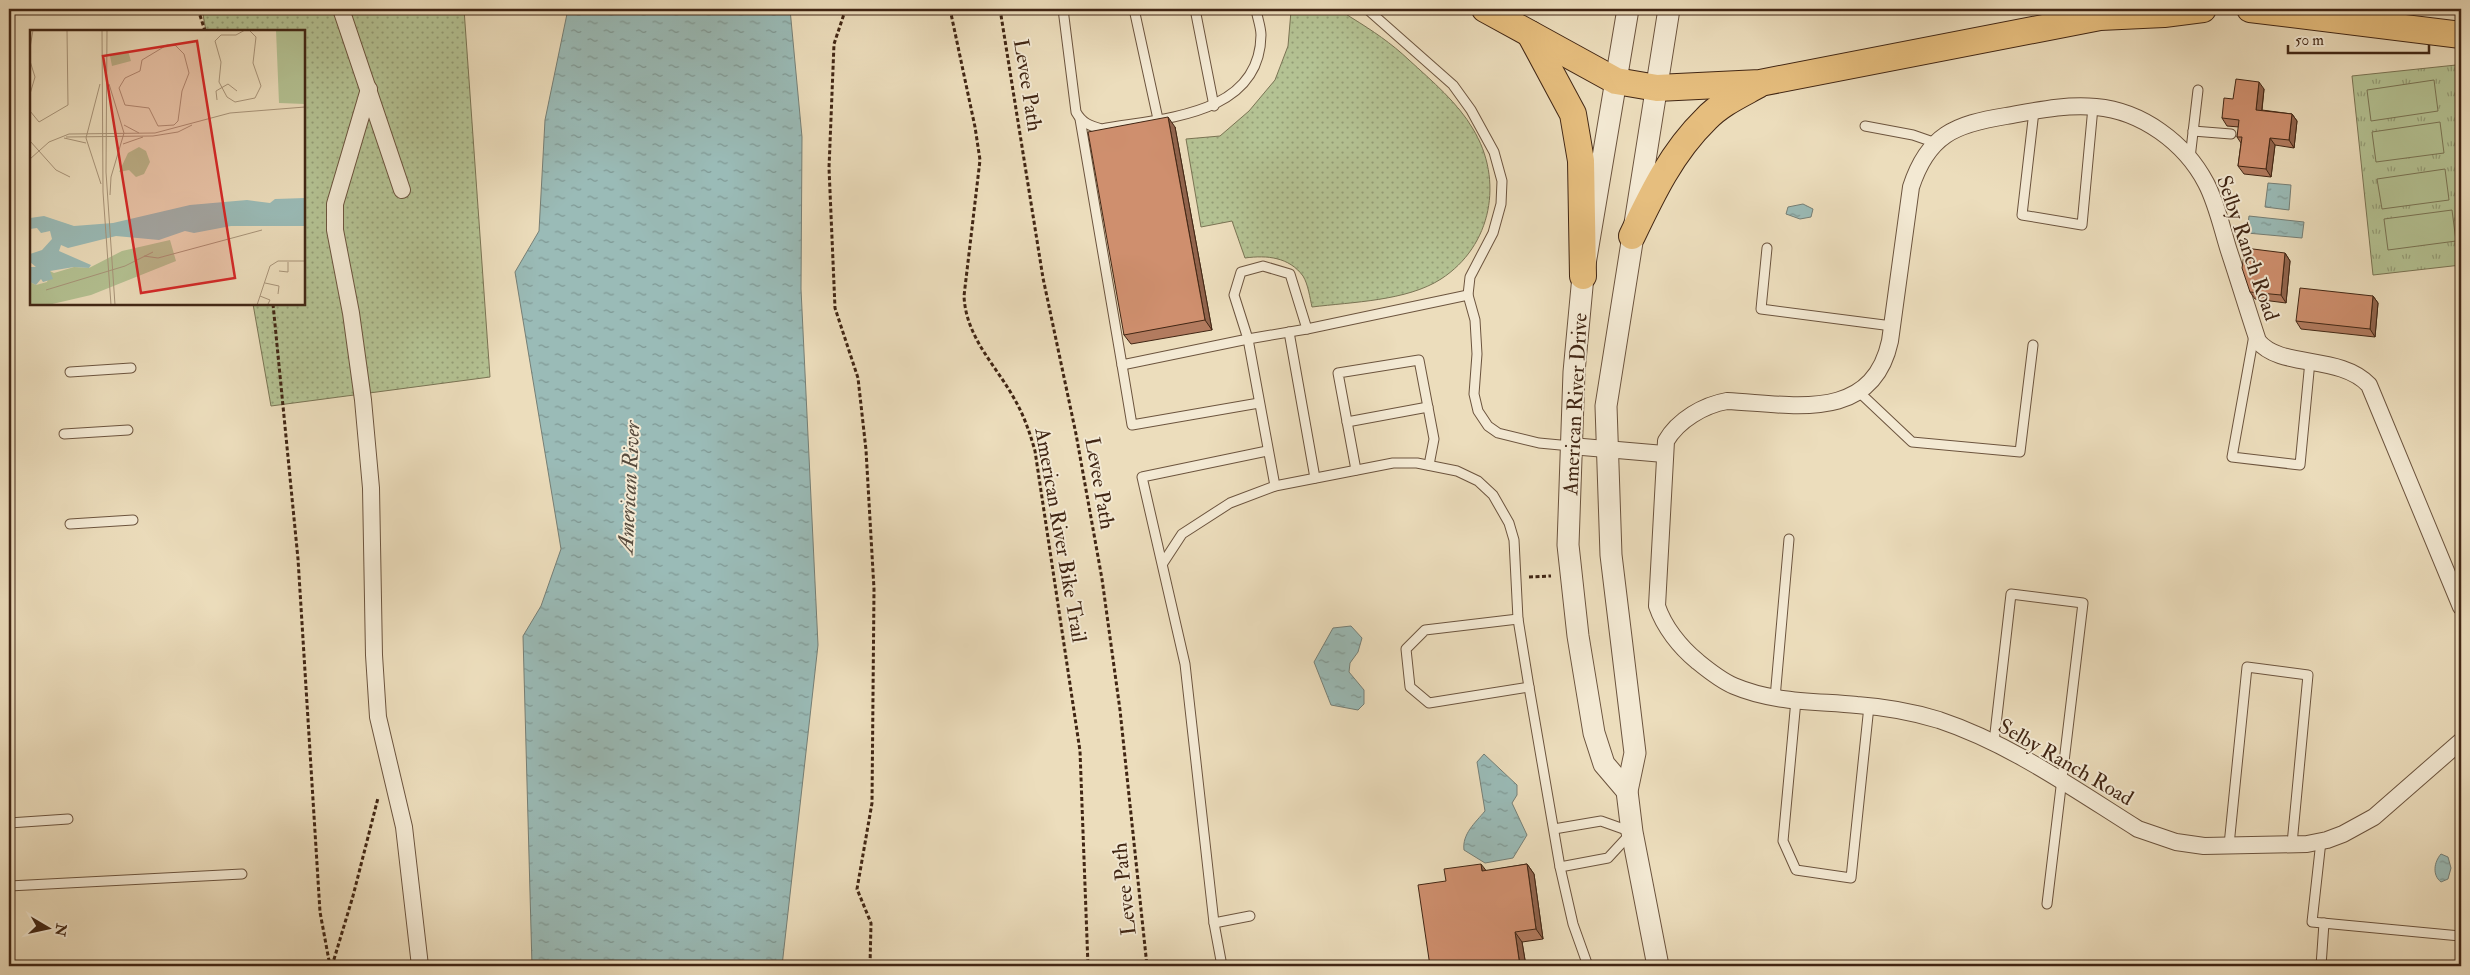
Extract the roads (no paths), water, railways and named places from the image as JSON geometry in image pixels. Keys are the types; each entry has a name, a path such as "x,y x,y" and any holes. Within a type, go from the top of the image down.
{"main road":[{"path":"1485,9 1616,81 1657,88 1760,83 2100,17 2164,14 2203,9"},
{"path":"2250,9 2461,35"},
{"path":"1530,33 1573,114 1581,161 1583,276"},
{"path":"1632,236 1660,178 1682,145 1706,118 1760,83"}],"street":[{"path":"341,9 402,190"},
{"name":"American River Drive","path":"1627,791 1604,764 1594,733 1579,646 1568,546 1574,372 1583,276 1628,9"},
{"name":"American River Drive","path":"1658,966 1632,832 1627,791 1635,753 1610,554 1606,450 1607,388 1669,9"},
{"path":"369,88 335,204 335,230 351,313 363,400 371,488 374,655 378,717 404,827 420,966"},
{"name":"Selby Ranch Road","path":"2461,607 2369,385 2360,376 2348,370 2267,350 2258,341 2213,199 2206,183 2190,158 2169,137 2144,121 2118,111 2093,107 2067,106 1963,124 1936,142 1917,167 1911,187 1892,326 1884,363 1869,384 1842,401 1814,405 1727,401 1714,403 1673,428 1666,441 1656,598 1660,614 1682,647 1714,674 1733,685 1775,698 1870,706 1939,720 1994,742 2138,829 2157,837 2191,845 2292,844 2321,841 2343,834 2374,817 2461,740"},
{"path":"1571,446 1664,454"}],"lane":[{"path":"1063,9 1076,112 1080,119 1132,425 1259,403"},
{"path":"1134,9 1158,119"},
{"path":"1195,9 1214,106"},
{"path":"1080,119 1090,126 1102,129 1198,112 1214,106 1235,92 1252,69 1257,56 1261,35 1256,9"},
{"path":"1367,9 1453,85 1471,110 1494,152 1502,181 1500,204 1493,233 1470,277 1468,295 1475,320 1477,354 1474,394 1478,411 1488,426 1498,433 1539,444 1571,446"},
{"path":"2190,158 2198,90"},
{"path":"2034,112 2022,215 2082,225 2093,107"},
{"path":"1865,126 1913,135 1936,142"},
{"path":"2193,131 2231,134"},
{"path":"1767,248 1761,309 1892,326"},
{"path":"1275,486 1248,339 1234,295 1240,272 1263,266 1290,274 1307,329"},
{"path":"1122,365 1468,295"},
{"path":"1289,332 1314,478"},
{"path":"2255,332 2232,458 2300,465 2310,361"},
{"path":"1859,392 1912,442 2020,452 2033,345"},
{"path":"1356,470 1338,373 1419,360 1434,438 1429,465"},
{"path":"70,372 131,368"},
{"path":"1347,422 1428,407"},
{"path":"64,434 128,430"},
{"path":"1222,966 1214,923 1185,664 1142,477 1268,451"},
{"path":"1163,563 1182,534 1230,503 1275,486 1393,463 1429,465 1457,471 1478,482 1493,494 1509,522 1514,540 1518,619 1560,867 1573,924 1588,966"},
{"path":"70,524 133,520"},
{"path":"1775,698 1790,539"},
{"path":"1994,742 2011,594 2083,603 2060,781 2047,904"},
{"path":"1518,619 1425,630 1406,649 1410,687 1429,703 1529,687"},
{"path":"2229,845 2248,667 2308,675 2292,844"},
{"path":"1796,700 1783,841 1796,870 1851,878 1870,706"},
{"path":"9,823 68,819"},
{"path":"1554,829 1601,821 1632,832 1608,858 1560,867"},
{"path":"2321,841 2312,922 2460,936"},
{"path":"9,886 242,874"},
{"path":"1214,923 1250,916"},
{"path":"2321,966 2324,923"}],"water":[{"name":"American River","path":"568,9 790,9 802,137 801,289 818,645 782,966 532,966 523,636 541,606 561,549 515,272 539,231 545,120"},
{"path":"2268,183 2291,185 2289,210 2265,207"},
{"path":"1803,204 1813,209 1811,217 1800,219 1786,214 1788,207"},
{"path":"2249,216 2304,222 2302,238 2247,233"},
{"path":"1351,626 1362,638 1358,652 1350,663 1349,672 1364,690 1364,704 1358,710 1331,705 1314,662 1333,628"},
{"path":"1484,754 1517,785 1517,795 1512,803 1527,835 1513,858 1485,863 1464,850 1467,834 1485,811 1477,762"},
{"path":"2441,854 2448,857 2451,868 2448,879 2441,882 2436,876 2435,868"}]}
